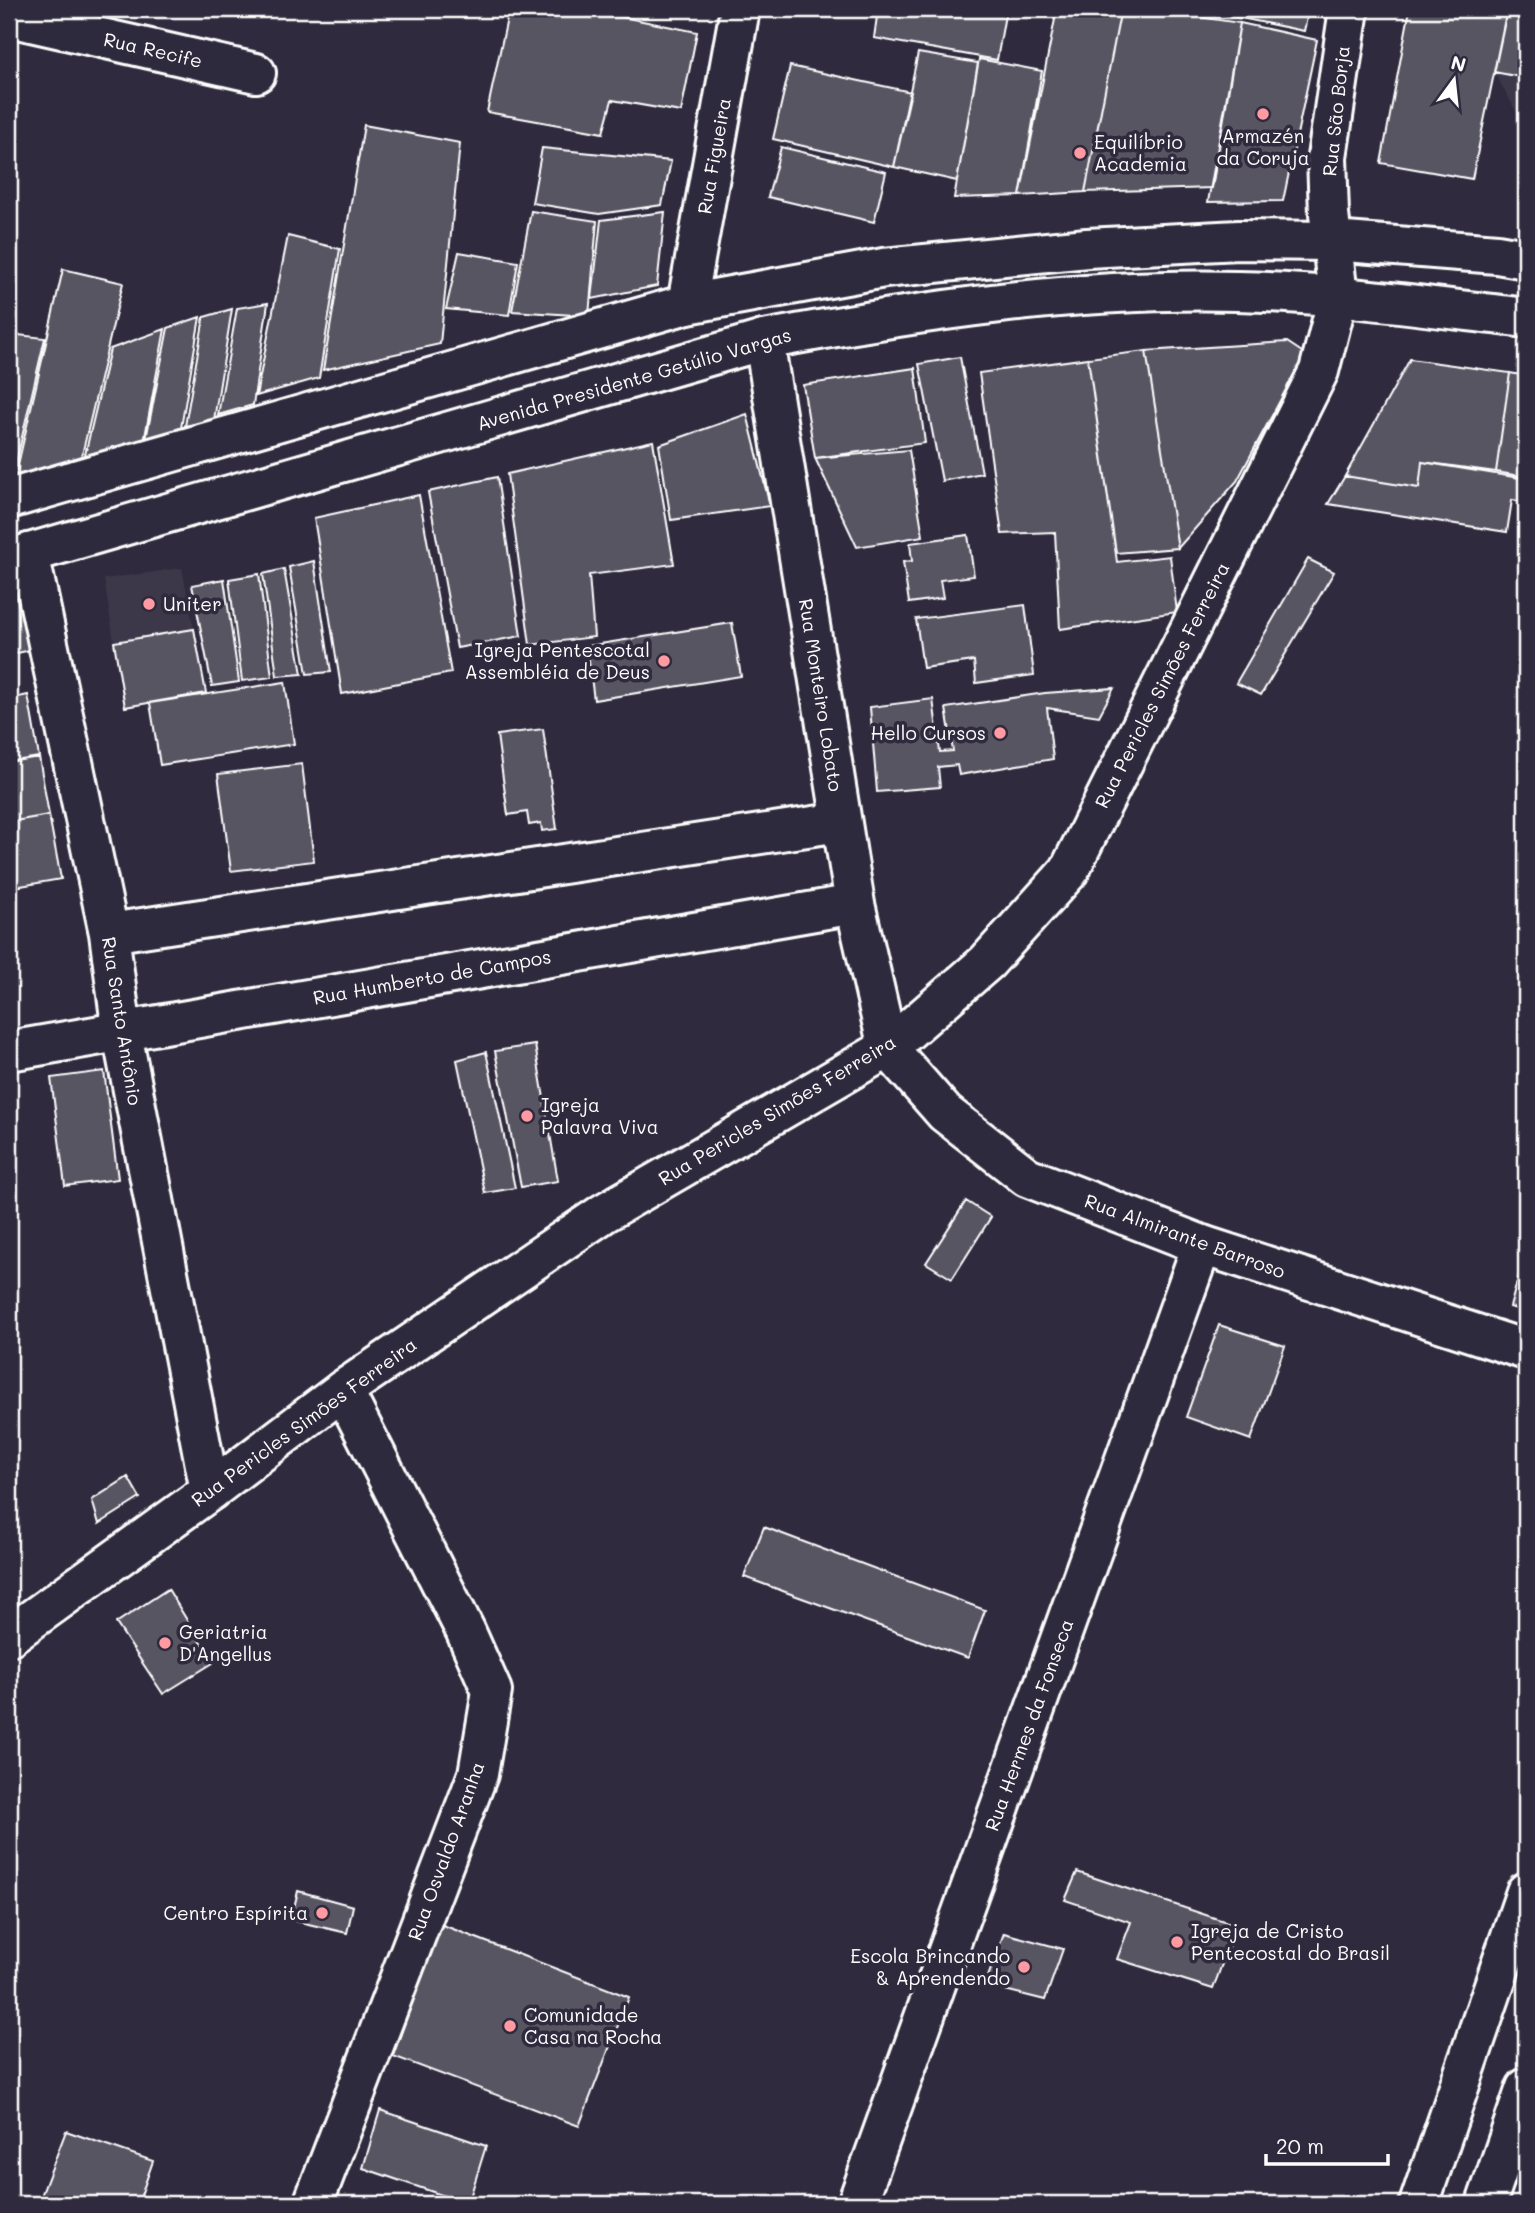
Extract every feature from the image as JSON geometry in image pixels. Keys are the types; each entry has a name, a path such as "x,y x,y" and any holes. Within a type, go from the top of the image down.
{"street":[{"name":"Rua Figueira","path":"687,304 740,9"},
{"name":"Rua São Borja","path":"1338,297 1329,214 1327,157 1349,9"},
{"name":"Rua Recife","path":"9,17 256,73"},
{"path":"9,499 687,304 884,268 1073,249 1238,240 1333,241 1497,254 1526,259"},
{"name":"Avenida Presidente Getúlio Vargas","path":"19,556 764,340 885,318 1093,295 1236,291 1338,297 1526,318"},
{"name":"Rua Pericles Simões Ferreira","path":"9,1636 210,1491 342,1390 604,1213 888,1048 987,962 1069,871 1319,371 1338,297"},
{"name":"Rua Monteiro Lobato","path":"764,340 840,822 855,904 888,1048"},
{"name":"Rua Santo Antônio","path":"19,556 109,933 122,1033 210,1491"},
{"path":"109,933 840,822"},
{"name":"Rua Humberto de Campos","path":"9,1051 855,904"},
{"name":"Rua Almirante Barroso","path":"888,1048 945,1113 1027,1177 1202,1245 1526,1350"},
{"name":"Rua Hermes da Fonseca","path":"856,2204 1202,1245"},
{"name":"Rua Osvaldo Aranha","path":"313,2204 478,1774 492,1691 465,1630 342,1390"},
{"path":"1419,2204 1526,1892"},
{"path":"1486,2204 1526,2088"}],"shaded area":[{"path":"1507,9 1526,9 1526,129 1494,72"},
{"name":"Uniter","path":"182,568 194,629 114,642 104,579"}],"building":[{"path":"509,9 583,9 697,32 681,112 612,100 603,133 487,112"},
{"path":"878,9 1006,9 997,60 874,38"},
{"path":"1057,9 1121,9 1085,192 1020,196"},
{"path":"1121,9 1145,9 1240,23 1212,188 1085,192"},
{"path":"1228,9 1309,9 1304,31 1226,15"},
{"path":"1410,9 1466,9 1506,16 1472,179 1381,163"},
{"path":"1507,9 1526,9 1526,78 1494,72"},
{"name":"Armazén da Coruja","path":"1240,23 1317,40 1283,201 1208,202"},
{"path":"918,53 978,63 957,181 894,167"},
{"path":"979,59 1042,71 1020,196 954,198"},
{"path":"790,66 911,92 894,167 773,139"},
{"path":"364,125 460,143 440,344 323,370"},
{"path":"781,147 886,172 874,222 768,197"},
{"path":"542,148 671,161 662,205 599,214 532,203"},
{"path":"531,211 597,221 589,316 512,311"},
{"path":"665,212 657,286 592,299 601,220"},
{"path":"288,236 340,249 319,378 256,396"},
{"path":"459,252 518,262 509,315 446,309"},
{"path":"63,269 123,283 80,463 14,482"},
{"path":"268,303 253,405 218,415 237,308"},
{"path":"232,309 214,420 185,426 204,317"},
{"path":"200,317 181,428 146,439 168,328"},
{"path":"165,329 144,442 84,459 110,349"},
{"path":"9,334 45,338 15,467 9,467"},
{"path":"1287,342 1305,354 1237,481 1178,548 1146,351"},
{"path":"1146,351 1178,548 1116,553 1088,358"},
{"path":"960,357 982,473 942,481 919,364"},
{"path":"1088,358 1117,562 1170,556 1177,612 1060,629 1055,532 1002,534 979,373"},
{"path":"1410,359 1510,373 1496,472 1422,462 1419,488 1345,476"},
{"path":"915,368 925,443 815,458 803,385"},
{"path":"1510,373 1526,376 1526,477 1496,472"},
{"path":"747,414 770,506 671,520 659,445"},
{"path":"653,441 674,564 589,575 594,637 530,645 507,474"},
{"path":"909,450 923,536 857,547 815,458"},
{"path":"1422,462 1526,479 1526,502 1512,500 1507,532 1328,504 1345,476 1419,488"},
{"path":"497,477 521,636 457,648 428,492"},
{"path":"419,495 451,673 342,694 314,518"},
{"path":"968,535 974,576 940,580 943,598 909,603 903,562 912,561 910,543"},
{"path":"1308,559 1334,572 1261,695 1236,683"},
{"path":"314,561 331,672 307,674 289,567"},
{"path":"284,569 302,674 277,676 263,574"},
{"path":"259,574 272,677 242,681 229,579"},
{"path":"224,579 239,682 212,686 192,585"},
{"path":"27,597 39,648 9,655 9,601"},
{"path":"1025,605 1034,675 976,683 974,661 923,668 916,619"},
{"name":"Igreja Pentescotal Assembléia de Deus","path":"732,623 741,676 594,700 587,646"},
{"path":"194,629 206,693 125,707 114,642"},
{"path":"285,682 294,744 160,765 150,703"},
{"name":"Hello Cursos","path":"1114,688 1099,716 1047,708 1053,759 959,775 957,765 938,767 940,787 877,792 870,707 933,699 940,752 953,751 946,708 1045,693"},
{"path":"28,695 39,757 9,762 9,699"},
{"path":"543,729 557,829 542,831 541,823 529,825 527,812 508,815 497,735"},
{"path":"39,757 49,815 9,822 9,762"},
{"path":"302,764 314,861 231,871 218,774"},
{"path":"49,815 61,879 9,888 9,822"},
{"name":"Igreja Palavra Viva","path":"535,1045 558,1181 521,1187 495,1051"},
{"path":"486,1052 515,1188 485,1193 457,1060"},
{"path":"104,1071 118,1179 65,1186 51,1078"},
{"path":"966,1201 991,1217 952,1279 926,1263"},
{"path":"1526,1250 1526,1312 1510,1307"},
{"path":"1219,1325 1285,1346 1251,1440 1186,1417"},
{"path":"128,1477 140,1498 99,1524 92,1500"},
{"path":"764,1527 985,1610 968,1658 744,1577"},
{"name":"Geriatria D'Angellus","path":"168,1589 213,1663 163,1694 116,1623"},
{"name":"Igreja de Cristo Pentecostal do Brasil","path":"1077,1872 1236,1925 1213,1989 1117,1959 1131,1922 1065,1900"},
{"name":"Centro Espírita","path":"298,1891 353,1906 347,1933 291,1920"},
{"name":"Comunidade Casa na Rocha","path":"440,1924 629,1997 579,2126 393,2056"},
{"name":"Escola Brincando & Aprendendo","path":"1004,1933 1063,1949 1045,2000 985,1985"},
{"path":"380,2110 486,2146 468,2204 363,2168"},
{"path":"66,2131 153,2161 138,2204 38,2204"}],"place":[{"name":"Armazén da Coruja","path":"1263,114"},
{"name":"Equilíbrio Academia","path":"1080,153"},
{"name":"Uniter","path":"149,604"},
{"name":"Igreja Pentescotal Assembléia de Deus","path":"664,661"},
{"name":"Hello Cursos","path":"1000,733"},
{"name":"Igreja Palavra Viva","path":"527,1116"},
{"name":"Geriatria D'Angellus","path":"165,1643"},
{"name":"Centro Espírita","path":"322,1913"},
{"name":"Igreja de Cristo Pentecostal do Brasil","path":"1177,1942"},
{"name":"Escola Brincando & Aprendendo","path":"1024,1967"},
{"name":"Comunidade Casa na Rocha","path":"510,2026"}]}
